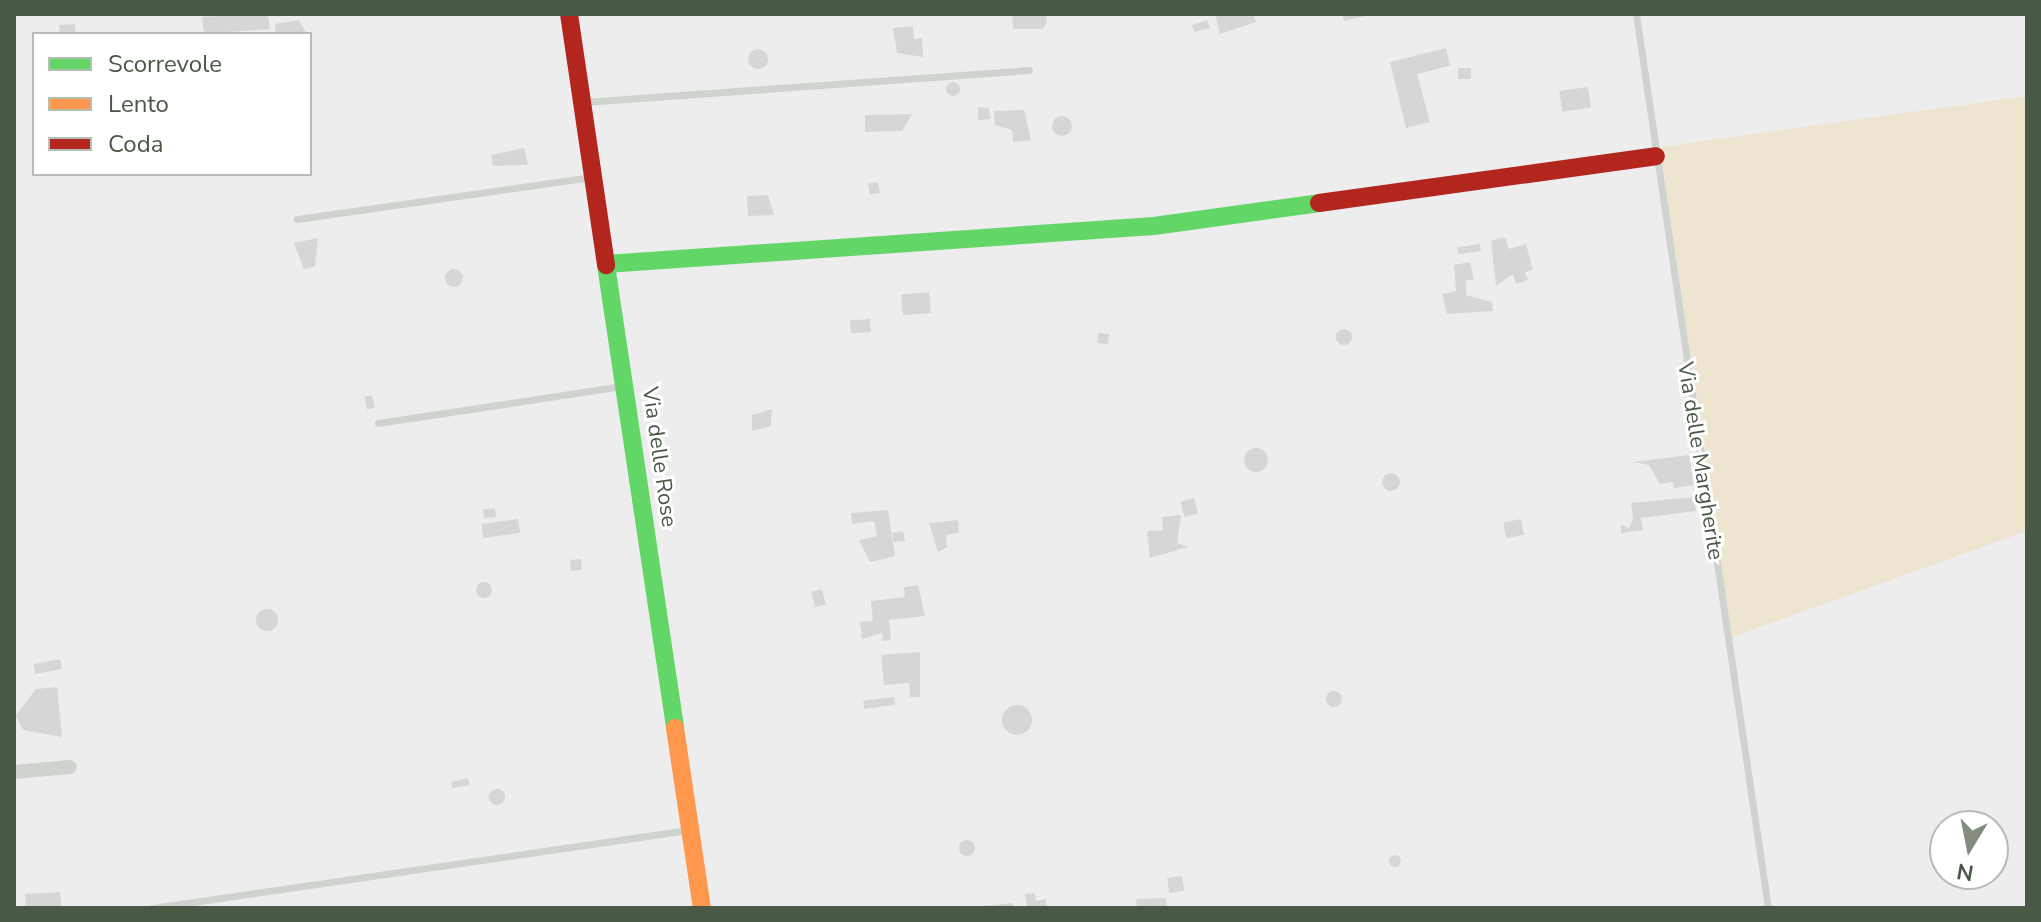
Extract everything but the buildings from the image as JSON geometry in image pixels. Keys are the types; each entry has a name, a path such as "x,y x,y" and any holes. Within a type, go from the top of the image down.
{"street":[{"name":"Via delle Rose","path":"569,14 702,908"},
{"path":"606,264 1154,226 1656,156"},
{"path":"14,772 70,767"}],"lane":[{"name":"Via delle Margherite","path":"1636,14 1768,908"},
{"path":"582,102 1029,70"},
{"path":"297,219 593,177"},
{"path":"378,423 624,385"},
{"path":"152,908 691,830"}],"shaded area":[{"path":"2027,96 2027,531 1732,637 1660,147"}],"traffic: fast":[{"path":"606,264 1154,226 1319,203"},
{"path":"606,265 675,728"}],"traffic: slow":[{"path":"675,728 702,908"}],"traffic: jam":[{"path":"569,14 606,265"},
{"path":"1319,203 1656,156"}]}
